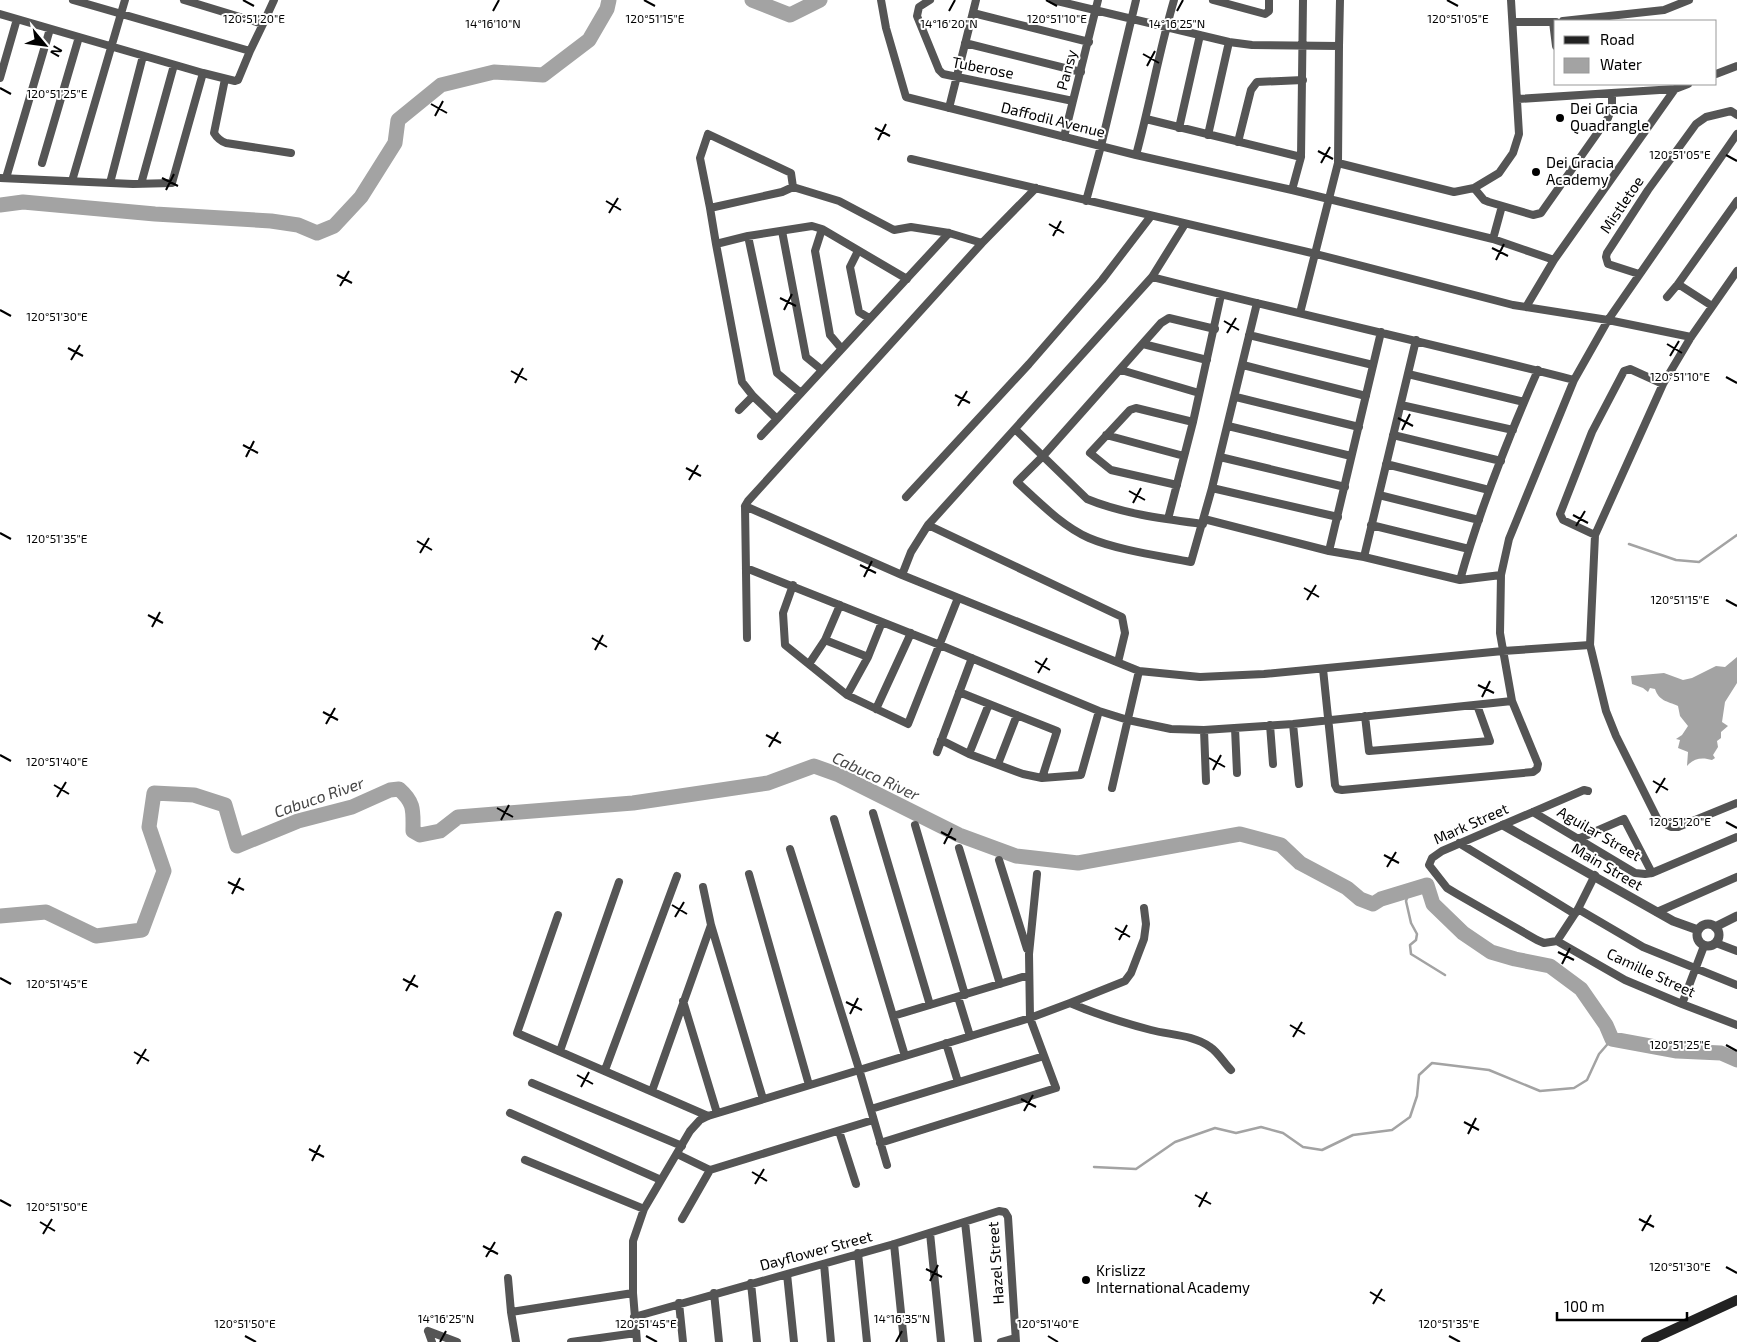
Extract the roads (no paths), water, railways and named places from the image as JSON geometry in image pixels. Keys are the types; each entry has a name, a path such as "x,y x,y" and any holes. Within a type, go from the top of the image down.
{"main road":[{"path":"1646,1342 1737,1300"}],"street":[{"path":"73,0 250,52"},
{"path":"72,180 124,0"},
{"path":"184,0 263,24"},
{"path":"0,14 235,81 238,80 274,0"},
{"name":"Daffodil Avenue","path":"881,0 886,28 906,97 1136,155 1292,190 1493,239 1554,260"},
{"name":"Tuberose","path":"930,0 919,7 917,16 939,70 943,74 1073,102"},
{"path":"949,108 976,0"},
{"path":"1053,0 1132,17 1229,42 1252,45 1339,46"},
{"name":"Pansy","path":"1064,137 1098,0"},
{"path":"1086,201 1136,0"},
{"path":"1136,155 1146,119 1166,26 1174,0"},
{"path":"1213,0 1265,14 1269,10 1269,0"},
{"path":"1292,190 1301,157 1303,0"},
{"path":"1300,313 1338,163 1340,0"},
{"path":"1338,163 1454,192 1474,188 1499,173 1513,153 1519,134 1511,0"},
{"path":"1572,20 1664,10 1689,0"},
{"path":"973,13 1089,42"},
{"path":"0,78 17,19"},
{"path":"1513,22 1554,22"},
{"path":"50,28 3,178 141,184 172,183 203,73"},
{"path":"1178,128 1200,35"},
{"path":"42,163 79,37"},
{"path":"1208,135 1229,42"},
{"path":"965,43 1081,72"},
{"path":"110,183 143,56"},
{"path":"141,184 174,65"},
{"path":"1717,74 1737,66"},
{"path":"225,79 214,132 221,142 291,153"},
{"path":"1238,142 1251,90 1257,82 1303,80"},
{"path":"1518,99 1674,89 1685,85"},
{"path":"1526,307 1554,260 1674,89"},
{"path":"1474,188 1484,200 1533,215 1541,213 1608,118 1612,107 1612,93"},
{"name":"Mistletoe","path":"1639,274 1608,264 1607,253 1648,190 1696,124 1706,117 1731,111 1737,115"},
{"path":"1146,119 1301,157"},
{"path":"777,419 753,396 742,382 700,158 708,134 791,173 793,187"},
{"path":"1323,668 1335,784 1339,790 1533,772 1537,769 1538,764 1512,701 1500,632 1501,575 1509,539 1574,380 1608,320 1737,134"},
{"path":"911,159 1316,254 1479,297 1691,337"},
{"path":"710,208 782,192 793,187 839,202 894,230 911,226 949,233 982,243"},
{"path":"747,638 745,506 982,243 1036,188"},
{"path":"1667,297 1737,201"},
{"path":"1493,239 1502,206"},
{"path":"906,497 1029,364 1102,280 1151,216"},
{"path":"902,575 911,552 928,525 1152,277 1185,224"},
{"path":"716,244 748,236 812,226 822,229 907,279"},
{"path":"822,229 815,251 830,336 842,348"},
{"path":"782,231 806,357 822,370"},
{"path":"761,436 949,233"},
{"path":"748,236 777,373 801,393"},
{"path":"858,251 850,267 859,312 869,318"},
{"path":"1737,271 1691,337 1663,384 1595,535 1590,645 1606,711 1616,736 1658,820 1671,827 1678,827 1737,803"},
{"path":"1152,277 1574,380"},
{"path":"1678,284 1712,306"},
{"path":"1168,519 1193,422 1222,295"},
{"path":"1215,329 1169,318 1161,323 1121,370 1017,482 1066,525 1090,539 1121,548 1191,562 1236,397 1257,303"},
{"path":"1329,551 1381,332"},
{"path":"1249,335 1373,365"},
{"path":"1364,557 1416,340"},
{"path":"1143,344 1207,360"},
{"path":"1243,365 1366,396"},
{"path":"1595,535 1562,520 1560,514 1592,432 1624,371 1630,369 1663,384"},
{"path":"1121,370 1199,393"},
{"path":"1460,580 1468,549 1489,490 1538,370"},
{"path":"1408,374 1524,402"},
{"path":"739,410 753,396"},
{"path":"1236,397 1359,427"},
{"path":"1401,405 1513,430"},
{"path":"1177,485 1111,470 1090,453 1130,410 1136,408 1193,422"},
{"path":"1228,426 1351,456"},
{"path":"1015,429 1087,499 1101,504 1168,519 1203,522 1460,580 1501,575"},
{"path":"1106,435 1184,456"},
{"path":"1393,435 1501,461"},
{"path":"1220,457 1345,487"},
{"path":"1386,464 1489,490"},
{"path":"1212,488 1338,517"},
{"path":"1379,495 1479,520"},
{"path":"745,506 902,575 1139,671 1200,677 1264,674 1503,651 1590,645"},
{"path":"928,525 1122,617 1125,633 1118,662"},
{"path":"1371,525 1468,549"},
{"path":"746,568 940,644 1099,711 1128,720 1171,729 1204,730 1293,724 1512,701"},
{"path":"793,586 783,613 785,645 847,695 908,724 958,598"},
{"path":"809,664 825,640 840,605"},
{"path":"847,695 868,657 882,622"},
{"path":"876,709 911,633"},
{"path":"825,640 868,657"},
{"path":"937,752 972,658"},
{"path":"1112,788 1139,671"},
{"path":"959,692 1057,731 1042,778"},
{"path":"969,754 989,704"},
{"path":"1365,716 1369,751 1490,741 1477,705"},
{"path":"940,740 969,754 1023,774 1042,778 1081,775 1099,711"},
{"path":"998,764 1017,715"},
{"path":"1293,724 1299,784"},
{"path":"1270,725 1273,764"},
{"path":"1235,728 1237,773"},
{"path":"1204,730 1206,781"},
{"name":"Mark Street","path":"1557,941 1544,943 1537,940 1447,888 1434,874 1430,865 1432,858 1459,843 1584,790 1588,791"},
{"name":"Aguilar Street","path":"1533,812 1635,873 1652,873 1737,837"},
{"path":"873,813 930,1005"},
{"path":"834,819 905,1056"},
{"path":"1578,839 1624,819 1652,873"},
{"path":"915,825 962,996 970,1036"},
{"name":"Main Street","path":"1503,825 1673,921 1698,930 1708,924 1715,927 1737,916"},
{"path":"1459,843 1576,912 1643,947 1737,985"},
{"path":"959,848 1000,984"},
{"path":"790,849 887,1165"},
{"path":"999,860 1028,954"},
{"path":"748,874 809,1085"},
{"path":"880,1143 1056,1088 1030,1018 1028,954 1037,874"},
{"path":"604,1070 677,876"},
{"path":"1557,941 1576,912 1595,876"},
{"path":"1657,912 1737,877"},
{"path":"560,1051 620,882"},
{"path":"703,887 711,925 764,1099"},
{"path":"637,1342 633,1293 633,1241 637,1225 644,1209 694,1125 708,1116 717,1113 1030,1018 1125,981 1131,973 1144,939 1146,924 1144,908"},
{"path":"558,915 517,1032 708,1116"},
{"path":"652,1091 711,925"},
{"path":"1715,927 1718,933 1716,943"},
{"path":"1698,930 1698,941 1704,946 1716,943 1737,951"},
{"name":"Camille Street","path":"1557,941 1625,980 1737,1025"},
{"path":"1682,1004 1704,946"},
{"path":"894,1016 1029,975"},
{"path":"683,1001 717,1113"},
{"path":"1070,1003 1150,1030 1202,1042 1213,1048 1231,1070"},
{"path":"946,1043 958,1082"},
{"path":"870,1109 1044,1056"},
{"path":"532,1083 682,1146"},
{"path":"510,1113 662,1180"},
{"path":"677,1154 710,1170 873,1120"},
{"path":"839,1131 856,1184"},
{"path":"525,1160 644,1209"},
{"path":"682,1219 710,1170"},
{"name":"Dayflower Street","path":"634,1317 894,1244 999,1211 1005,1212"},
{"name":"Hazel Street","path":"1005,1212 1008,1217 1015,1340"},
{"path":"965,1222 978,1342"},
{"path":"930,1233 941,1342"},
{"path":"894,1244 904,1342"},
{"path":"858,1253 867,1342"},
{"path":"824,1264 831,1342"},
{"path":"787,1274 794,1342"},
{"path":"508,1278 516,1342"},
{"path":"751,1283 757,1342"},
{"path":"511,1312 633,1293"},
{"path":"714,1293 719,1342"},
{"path":"679,1303 683,1342"},
{"path":"432,1342 428,1331 457,1342"},
{"path":"571,1342 636,1333"},
{"path":"1001,1342 1015,1340"}],"water":[{"path":"1737,657 1737,683 1725,702 1722,722 1728,726 1721,732 1721,738 1717,741 1718,747 1713,755 1715,758 1712,760 1698,759 1692,761 1687,766 1688,752 1678,748 1680,740 1676,739 1682,735 1688,726 1680,716 1678,706 1661,698 1655,689 1650,688 1648,692 1632,684 1631,676 1664,673 1683,680 1692,678 1716,666 1725,667"}],"waterway":[{"path":"0,205 23,202 155,214 271,221 298,225 317,233 334,226 361,197 395,143 398,120 441,85 494,72 543,75 589,40 607,9 609,0"},
{"path":"752,0 790,15 820,0"},
{"path":"1629,544 1676,560 1699,562 1737,535"},
{"name":"Cabuco River","path":"0,916 46,912 96,936 142,930 164,871 149,827 154,793 194,795 225,805 237,846 298,821 352,807 390,790 399,789 408,799 413,813 413,831 420,835 440,831 458,817 633,803 768,783 814,766 839,775 959,835 1016,856 1078,863 1240,834 1281,845 1300,863 1347,888 1360,899 1373,904 1381,899 1427,885 1433,904 1463,933 1491,952 1550,966 1581,989 1606,1025 1612,1039 1677,1051 1721,1053 1737,1060"},
{"path":"1420,887 1408,895 1406,901 1411,923 1417,934 1416,940 1410,945 1411,954 1445,975"},
{"path":"1094,1167 1136,1169 1175,1142 1215,1128 1236,1133 1261,1127 1283,1133 1303,1147 1322,1150 1353,1135 1392,1130 1410,1117 1417,1096 1419,1075 1432,1063 1489,1070 1540,1091 1574,1088 1587,1080 1599,1054 1612,1039"}],"place":[{"name":"Dei Gracia Quadrangle","path":"1560,118"},
{"name":"Dei Gracia Academy","path":"1536,172"},
{"name":"Krislizz International Academy","path":"1086,1280"}]}
